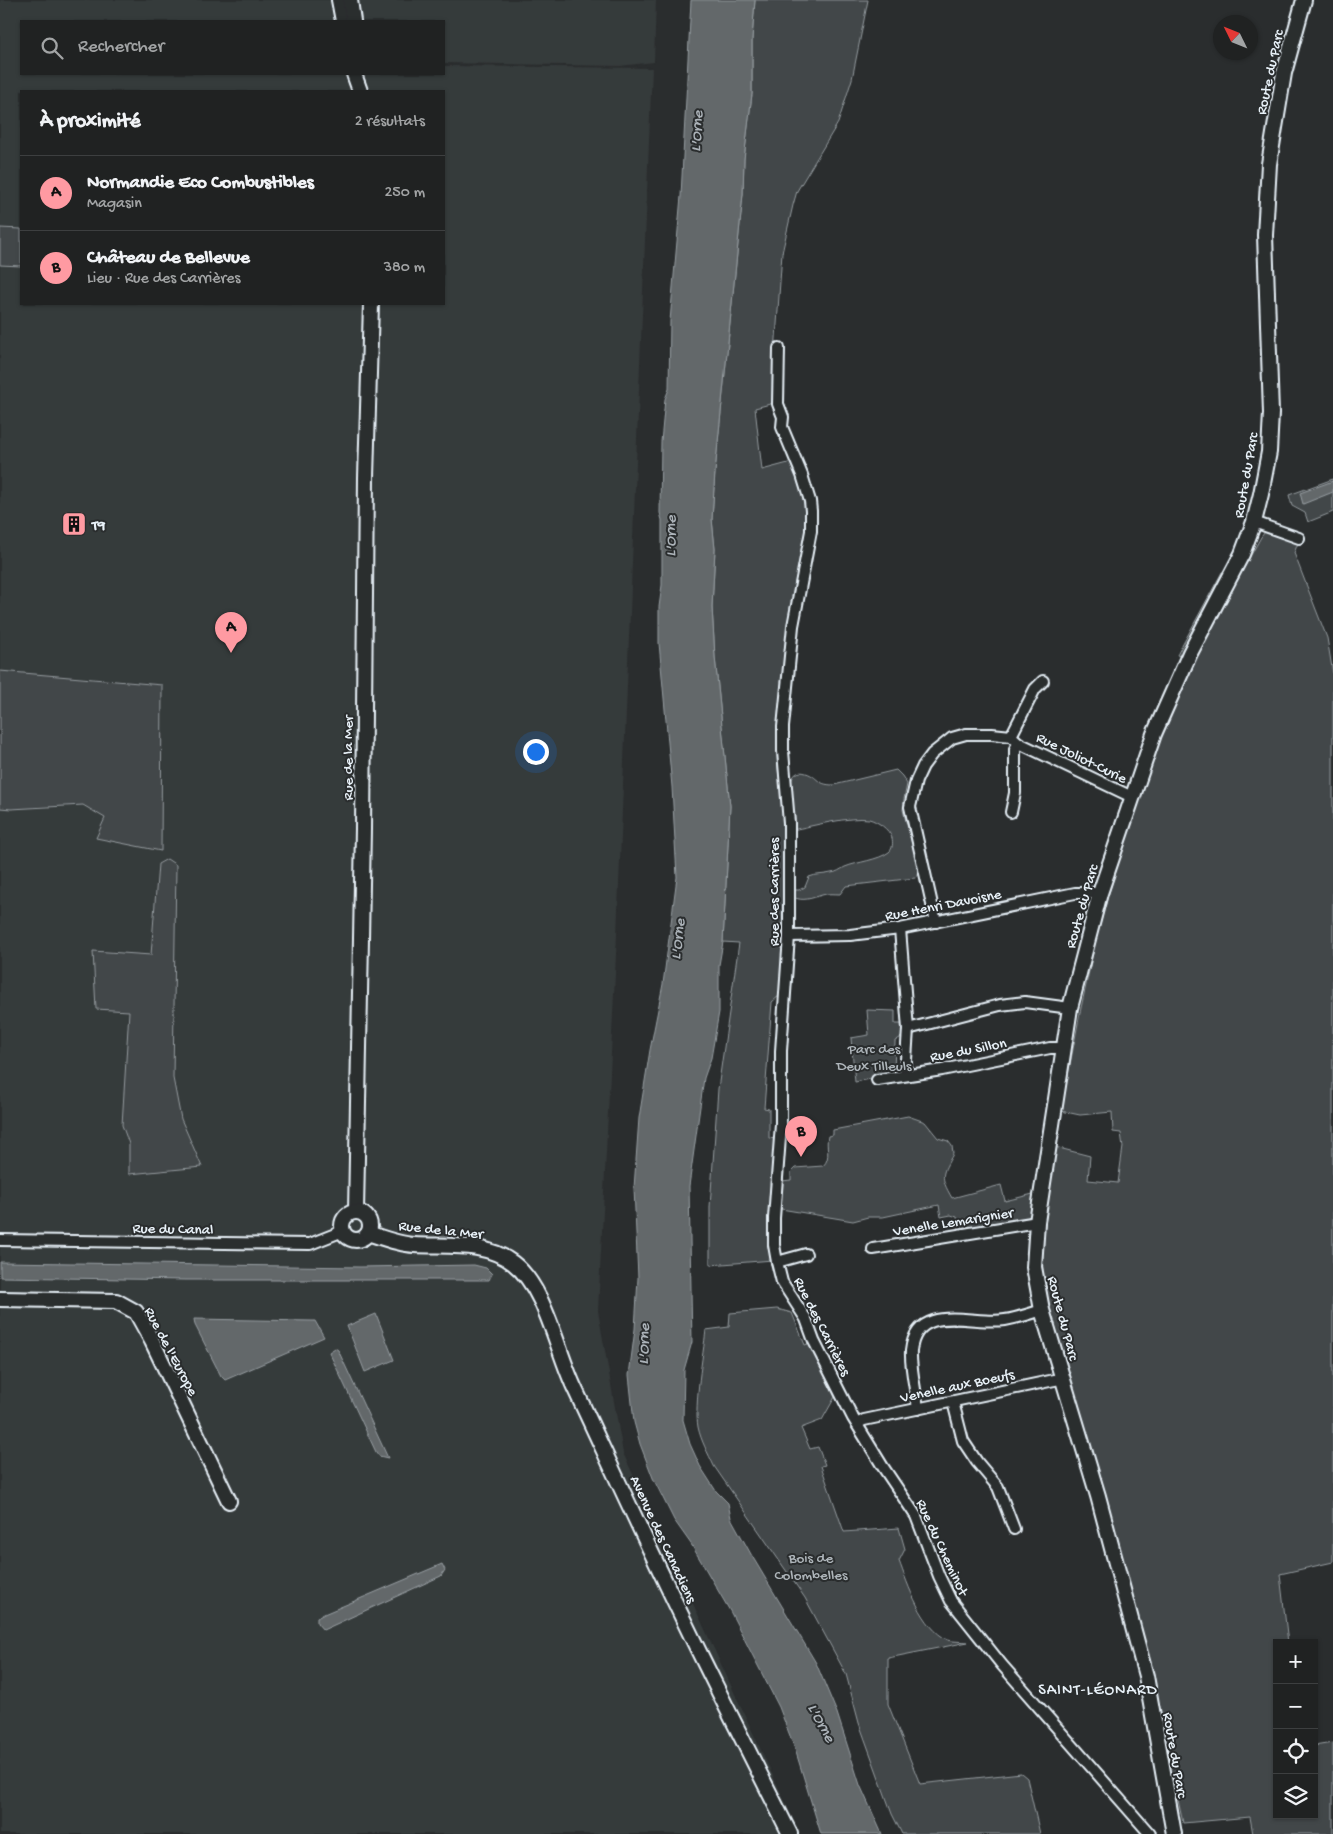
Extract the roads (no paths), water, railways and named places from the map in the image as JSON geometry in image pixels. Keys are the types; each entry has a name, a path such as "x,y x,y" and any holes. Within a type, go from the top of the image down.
{"street":[{"path":"339,0 343,20"},
{"path":"350,0 353,20"},
{"name":"Route du Parc","path":"1174,1834 1146,1676 1098,1496 1042,1310 1034,1267 1037,1222 1070,1008 1100,893 1132,797 1168,701 1190,653 1242,554 1254,522 1269,452 1271,414 1265,236 1269,164 1284,73 1304,0"},
{"path":"354,75 361,90"},
{"path":"361,75 361,90"},
{"name":"Rue de la Mer","path":"356,1212 363,829 366,477 371,305"},
{"name":"Rue des Carrières","path":"778,348 778,404 783,416 782,427 802,475 812,511 811,531 794,626 784,728 783,751 789,823 789,936 781,1051 781,1124 774,1218 774,1245 782,1282 806,1319 814,1342 857,1424"},
{"path":"1254,522 1299,538"},
{"path":"936,922 910,807 916,781 923,766 932,754 942,744 952,738 966,734 1011,736 1035,689 1043,681"},
{"name":"Rue Joliot-Curie","path":"1011,736 1020,743 1132,797"},
{"name":"Rue Joliot-Curie","path":"1011,812 1015,793 1015,749 1020,743"},
{"name":"Rue Henri Davoisne","path":"789,936 850,935 900,929 1075,893 1100,893"},
{"path":"900,929 908,1029 905,1075"},
{"path":"908,1029 1000,1005 1025,1002 1070,1008"},
{"name":"Rue du Sillon","path":"876,1080 942,1070 1050,1048 1064,1048"},
{"path":"343,1231 342,1222 344,1219 356,1212 368,1219 370,1223 368,1233"},
{"name":"Venelle Lemarignier","path":"873,1249 1037,1222"},
{"name":"Rue de la Mer","path":"343,1231 349,1238 357,1240 362,1239 368,1233 399,1243 479,1248 509,1260"},
{"name":"Rue du Canal","path":"0,1240 310,1244 343,1231"},
{"path":"777,1262 806,1254"},
{"name":"Avenue des Canadiens","path":"509,1260 525,1274 537,1293 570,1380 705,1664 790,1834"},
{"name":"Rue de l'Europe","path":"0,1299 116,1301 136,1312 152,1341 229,1501"},
{"path":"918,1409 911,1353 913,1343 923,1327 934,1319 1004,1320 1042,1310"},
{"name":"Venelle aux Boeufs","path":"857,1424 864,1420 1064,1378"},
{"path":"953,1402 963,1441 977,1462 998,1487 1014,1529"},
{"name":"Rue du Cheminot","path":"857,1424 916,1516 945,1590 960,1614 1002,1665 1150,1834"}],"water":[{"name":"L'Orne","path":"691,0 755,0 752,39 752,94 744,159 743,194 712,519 715,549 712,607 715,657 730,806 723,942 719,965 719,1012 711,1058 704,1078 689,1186 692,1342 684,1370 683,1420 690,1444 700,1466 716,1491 728,1503 731,1518 816,1663 837,1713 860,1785 882,1834 821,1834 795,1749 779,1707 730,1611 691,1544 674,1520 653,1478 634,1422 629,1375 635,1329 638,1278 634,1188 639,1118 663,984 677,877 672,787 659,643 659,607 662,585 661,442 665,399 669,389 670,321 681,196"},
{"path":"1333,481 1333,492 1303,504 1300,493"},
{"path":"0,1262 360,1267 474,1265 486,1268 492,1274 489,1280 185,1280 0,1277"},
{"path":"376,1314 394,1360 365,1372 347,1326"},
{"path":"194,1319 315,1321 324,1337 225,1380 221,1376 195,1325"},
{"path":"335,1348 338,1350 388,1458 379,1456 376,1452 329,1352"},
{"path":"442,1564 445,1570 441,1576 323,1630 317,1623 317,1618 324,1614"}],"place":[{"name":"T9","path":"74,524"},
{"name":"Normandie Eco Combustibles","path":"231,653"},
{"name":"Château de Bellevue","path":"801,1157"}],"district":[{"name":"SAINT-LÉONARD","path":"1098,1688"}],"park label":[{"name":"Parc des Deux Tilleuls","path":"874,1056"},
{"name":"Bois de Colombelles","path":"811,1566"}]}
